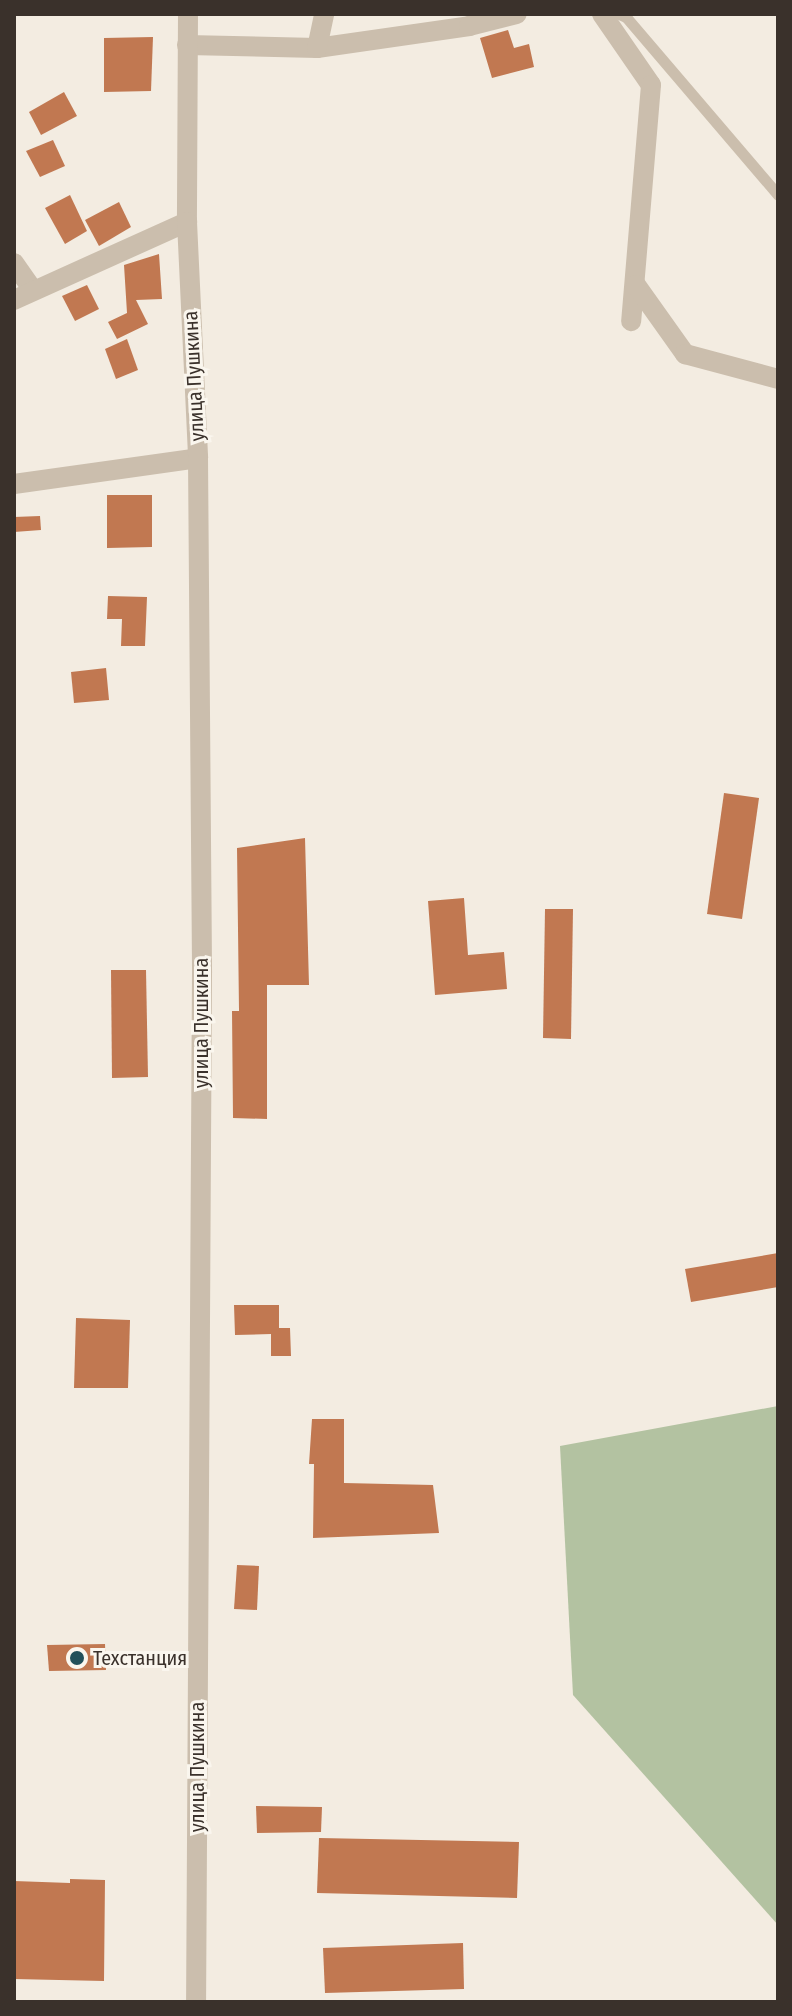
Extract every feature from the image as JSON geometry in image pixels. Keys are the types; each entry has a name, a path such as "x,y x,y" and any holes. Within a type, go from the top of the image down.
{"street":[{"name":"улица Пушкина","path":"188,14 187,222 198,458 202,989 196,2002"},
{"path":"317,48 324,14"},
{"path":"187,45 317,48 517,14"},
{"path":"602,14 651,85 631,321"},
{"path":"14,300 187,222"},
{"path":"14,263 33,290"},
{"path":"636,285 685,354 778,379"},
{"path":"14,484 198,458"}],"lane":[{"path":"625,15 778,195"}],"green space":[{"path":"778,1406 778,1925 573,1695 560,1446"}],"building":[{"path":"508,30 514,48 529,44 534,67 492,78 480,38"},
{"path":"153,37 151,91 104,92 104,38"},
{"path":"64,92 77,116 41,135 29,112"},
{"path":"53,140 65,166 40,177 26,151"},
{"path":"70,195 87,231 65,244 45,208"},
{"path":"119,202 131,227 99,246 85,220"},
{"path":"159,254 162,299 136,300 148,324 117,339 108,322 127,313 124,265"},
{"path":"87,285 99,309 75,321 62,296"},
{"path":"127,339 138,370 116,379 105,349"},
{"path":"107,495 152,495 152,547 107,548"},
{"path":"40,516 41,530 14,532 14,517"},
{"path":"108,596 147,597 145,646 121,646 122,619 107,619"},
{"path":"106,668 109,700 74,703 71,672"},
{"path":"724,793 759,798 742,919 707,914"},
{"path":"305,838 309,985 267,985 267,1119 233,1118 232,1011 239,1011 237,848"},
{"path":"464,898 468,955 504,952 507,989 435,995 428,901"},
{"path":"545,909 573,909 571,1039 543,1038"},
{"path":"111,970 146,970 148,1077 112,1078"},
{"path":"778,1253 778,1287 691,1302 685,1269"},
{"path":"234,1305 279,1305 279,1328 290,1328 291,1356 271,1356 271,1334 235,1335"},
{"path":"76,1318 130,1320 128,1388 74,1388"},
{"path":"312,1419 344,1419 344,1483 433,1485 439,1533 313,1538 314,1464 309,1464"},
{"path":"237,1565 259,1566 257,1610 234,1609"},
{"name":"Техстанция","path":"105,1644 106,1670 49,1671 47,1645"},
{"path":"256,1806 322,1807 321,1832 257,1833"},
{"path":"319,1838 519,1842 517,1898 317,1893"},
{"path":"70,1879 105,1880 104,1981 14,1979 14,1881 70,1883"},
{"path":"463,1943 464,1989 325,1993 323,1948"}],"place":[{"name":"Техстанция","path":"77,1658"}]}
